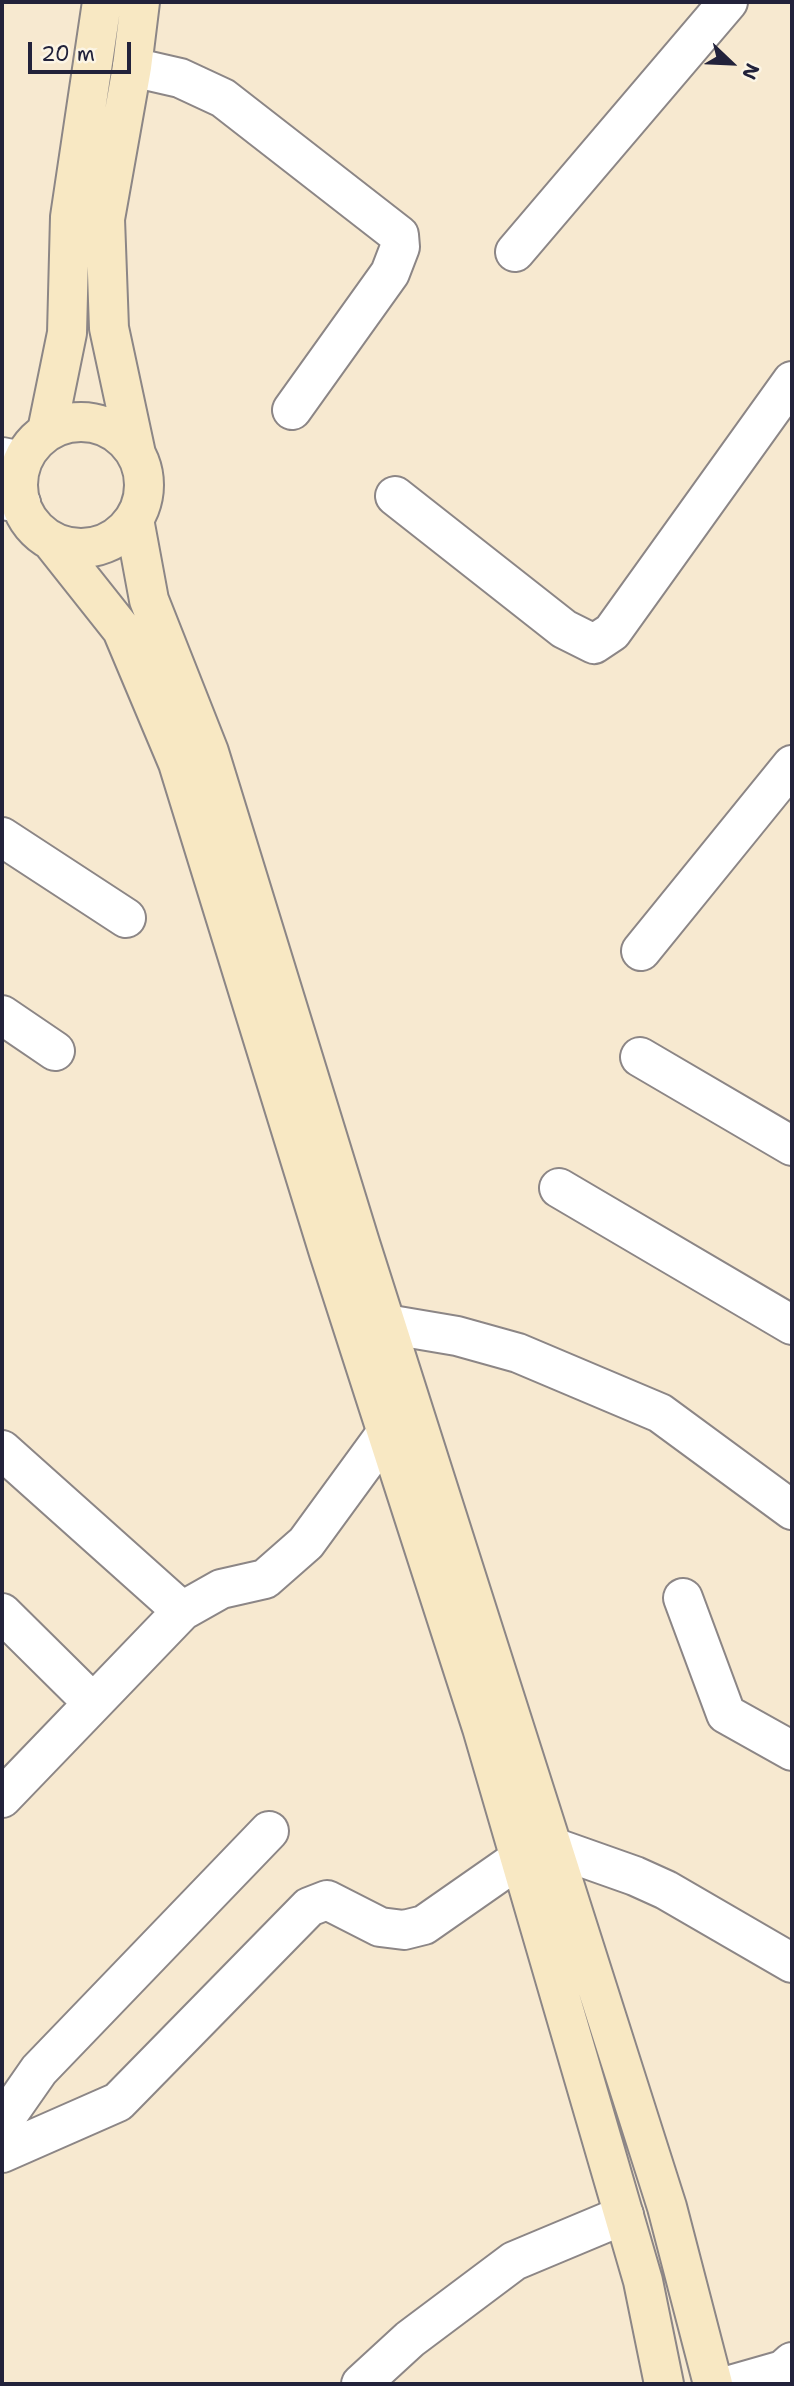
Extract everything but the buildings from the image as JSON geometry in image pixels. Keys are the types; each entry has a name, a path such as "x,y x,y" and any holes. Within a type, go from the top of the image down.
{"street":[{"path":"47,431 67,333 70,218 102,2"},
{"path":"53,543 76,549 98,547 120,536 134,519 143,496 143,474 136,454 109,328 105,219 132,67 139,2"},
{"path":"515,252 728,2"},
{"path":"132,67 180,78 223,98 399,235 400,247 390,273 292,410"},
{"path":"395,496 564,629 594,644 612,632 792,381"},
{"path":"136,454 123,437 106,426 85,421 68,423 47,431 12,459 17,483 11,501 35,530 53,543 122,630 178,763 482,1728 536,1853 667,2207 713,2384"},
{"path":"134,519 149,600 209,752 386,1324 536,1853 624,2215 643,2281 664,2384"},
{"path":"641,951 792,765"},
{"path":"2,837 126,918"},
{"path":"2,1015 55,1051"},
{"path":"640,1057 792,1146"},
{"path":"559,1188 792,1325"},
{"path":"386,1324 457,1336 518,1353 660,1413 792,1510"},
{"path":"4,1790 183,1611 221,1589 265,1578 306,1543 387,1432"},
{"path":"2,1450 183,1611"},
{"path":"683,1598 726,1714 792,1751"},
{"path":"2,1613 93,1703"},
{"path":"2,2123 39,2070 268,1831"},
{"path":"2,2153 118,2102 309,1907 327,1900 380,1927 404,1930 425,1925 536,1853 635,1876 666,1890 792,1963"},
{"path":"361,2384 410,2339 514,2261 624,2215"},
{"path":"734,2384 783,2370 792,2362"}]}
